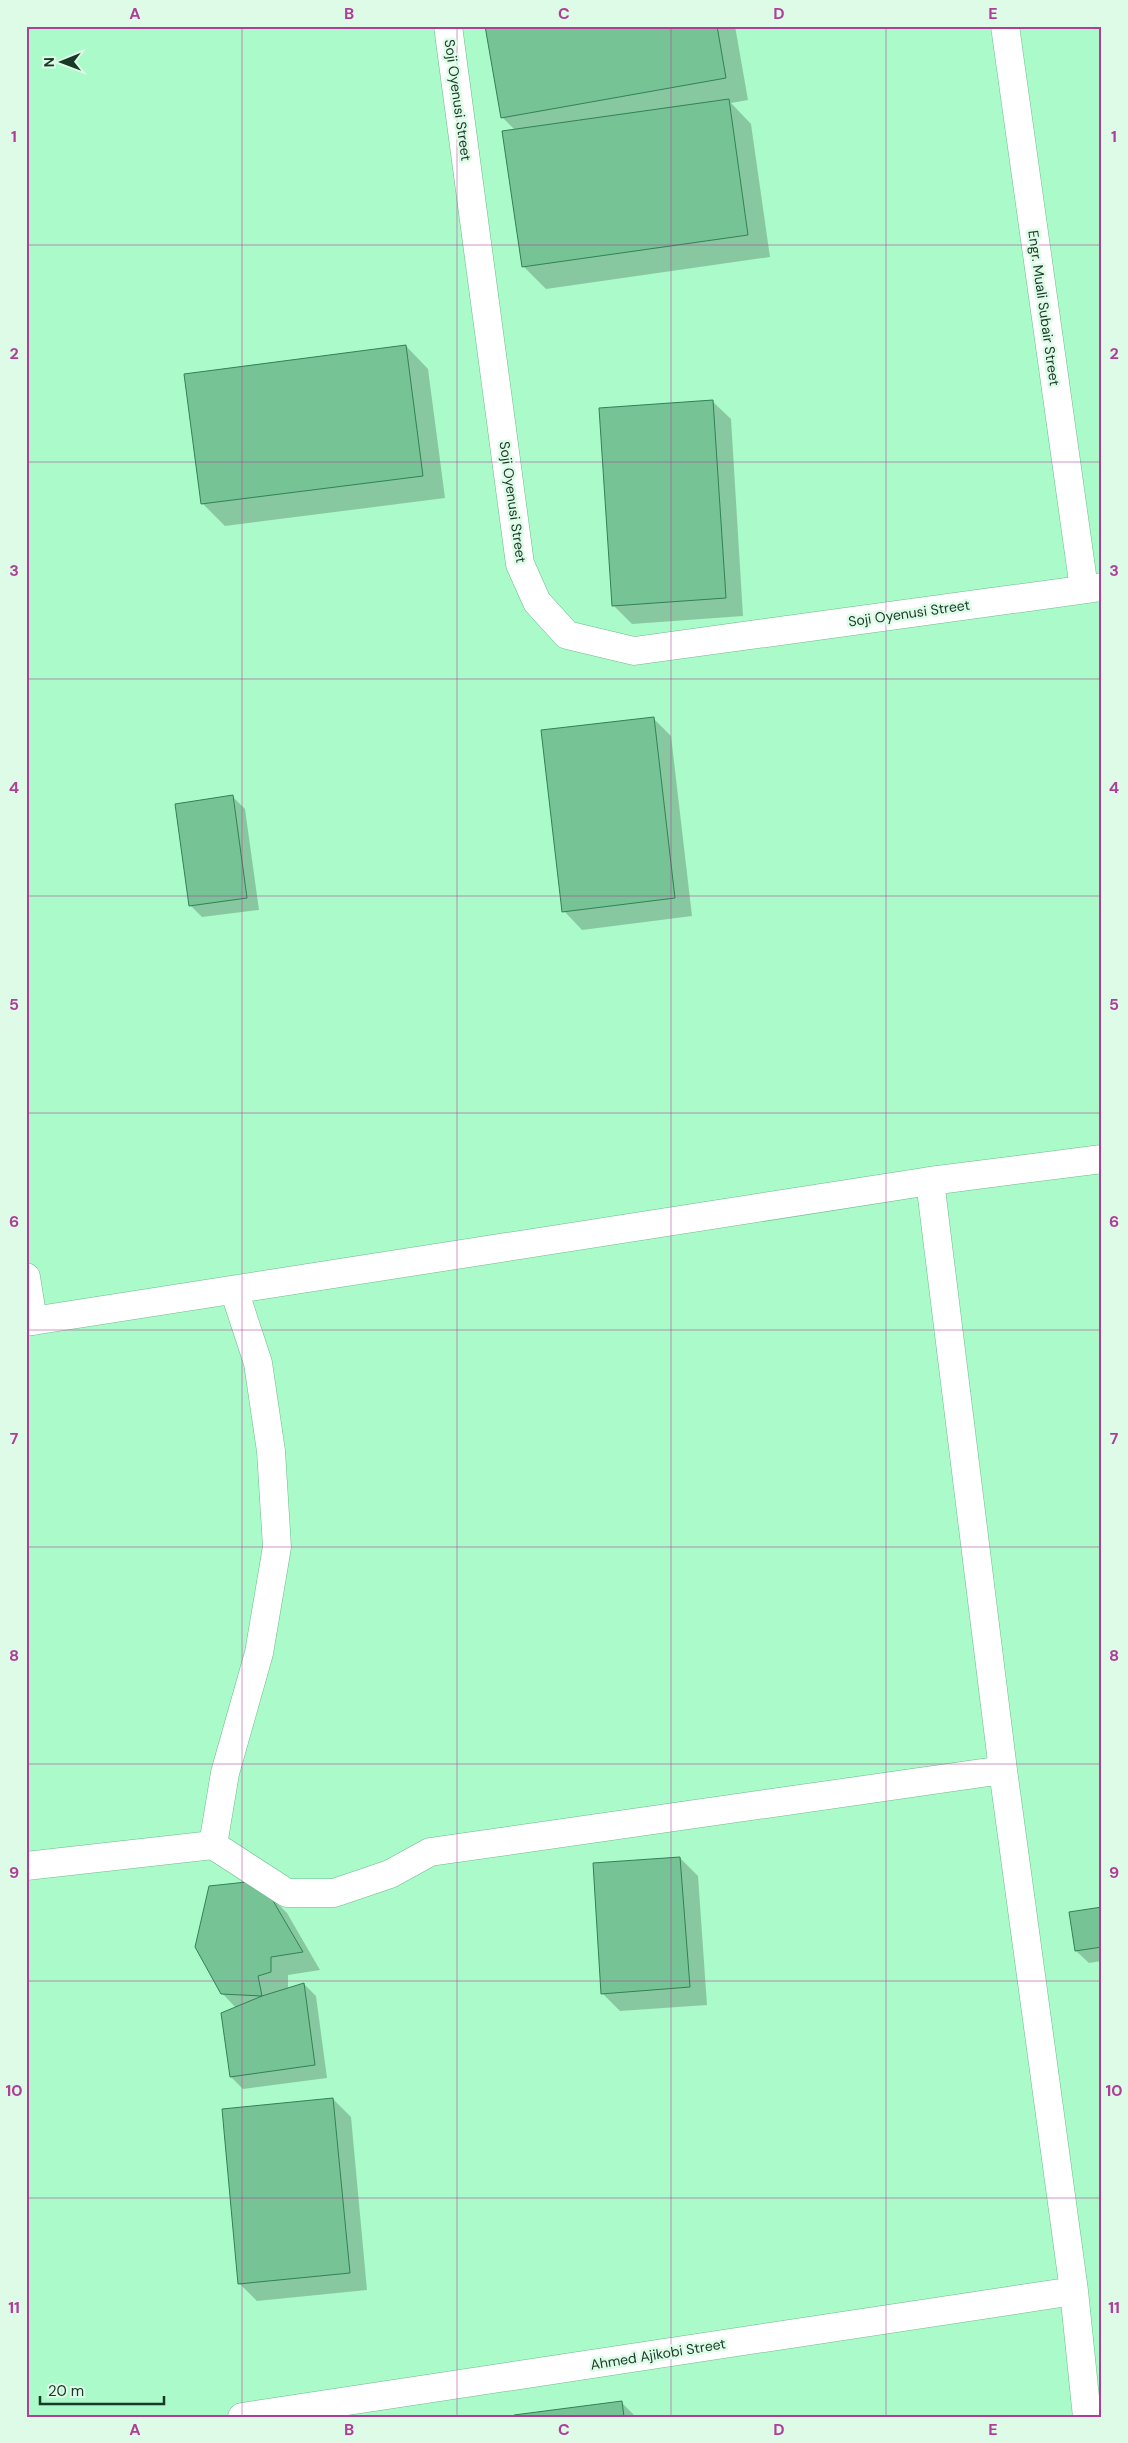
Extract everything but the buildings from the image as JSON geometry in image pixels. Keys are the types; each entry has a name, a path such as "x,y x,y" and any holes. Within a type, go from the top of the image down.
{"street":[{"name":"Soji Oyenusi Street","path":"448,26 520,564 537,602 567,634 634,651 1093,588"},
{"name":"Engr. Muali Subair Street","path":"1005,26 1093,588"},
{"path":"26,1276 29,1322 930,1181 1102,1158"},
{"path":"930,1181 1003,1770 1074,2291 1087,2417"},
{"path":"213,1845 225,1773 258,1653 277,1548 271,1451 259,1373 234,1290"},
{"path":"26,1866 213,1845 287,1893 334,1893 390,1874 430,1852 1003,1770"},
{"name":"Ahmed Ajikobi Street","path":"242,2417 1074,2291"}]}
